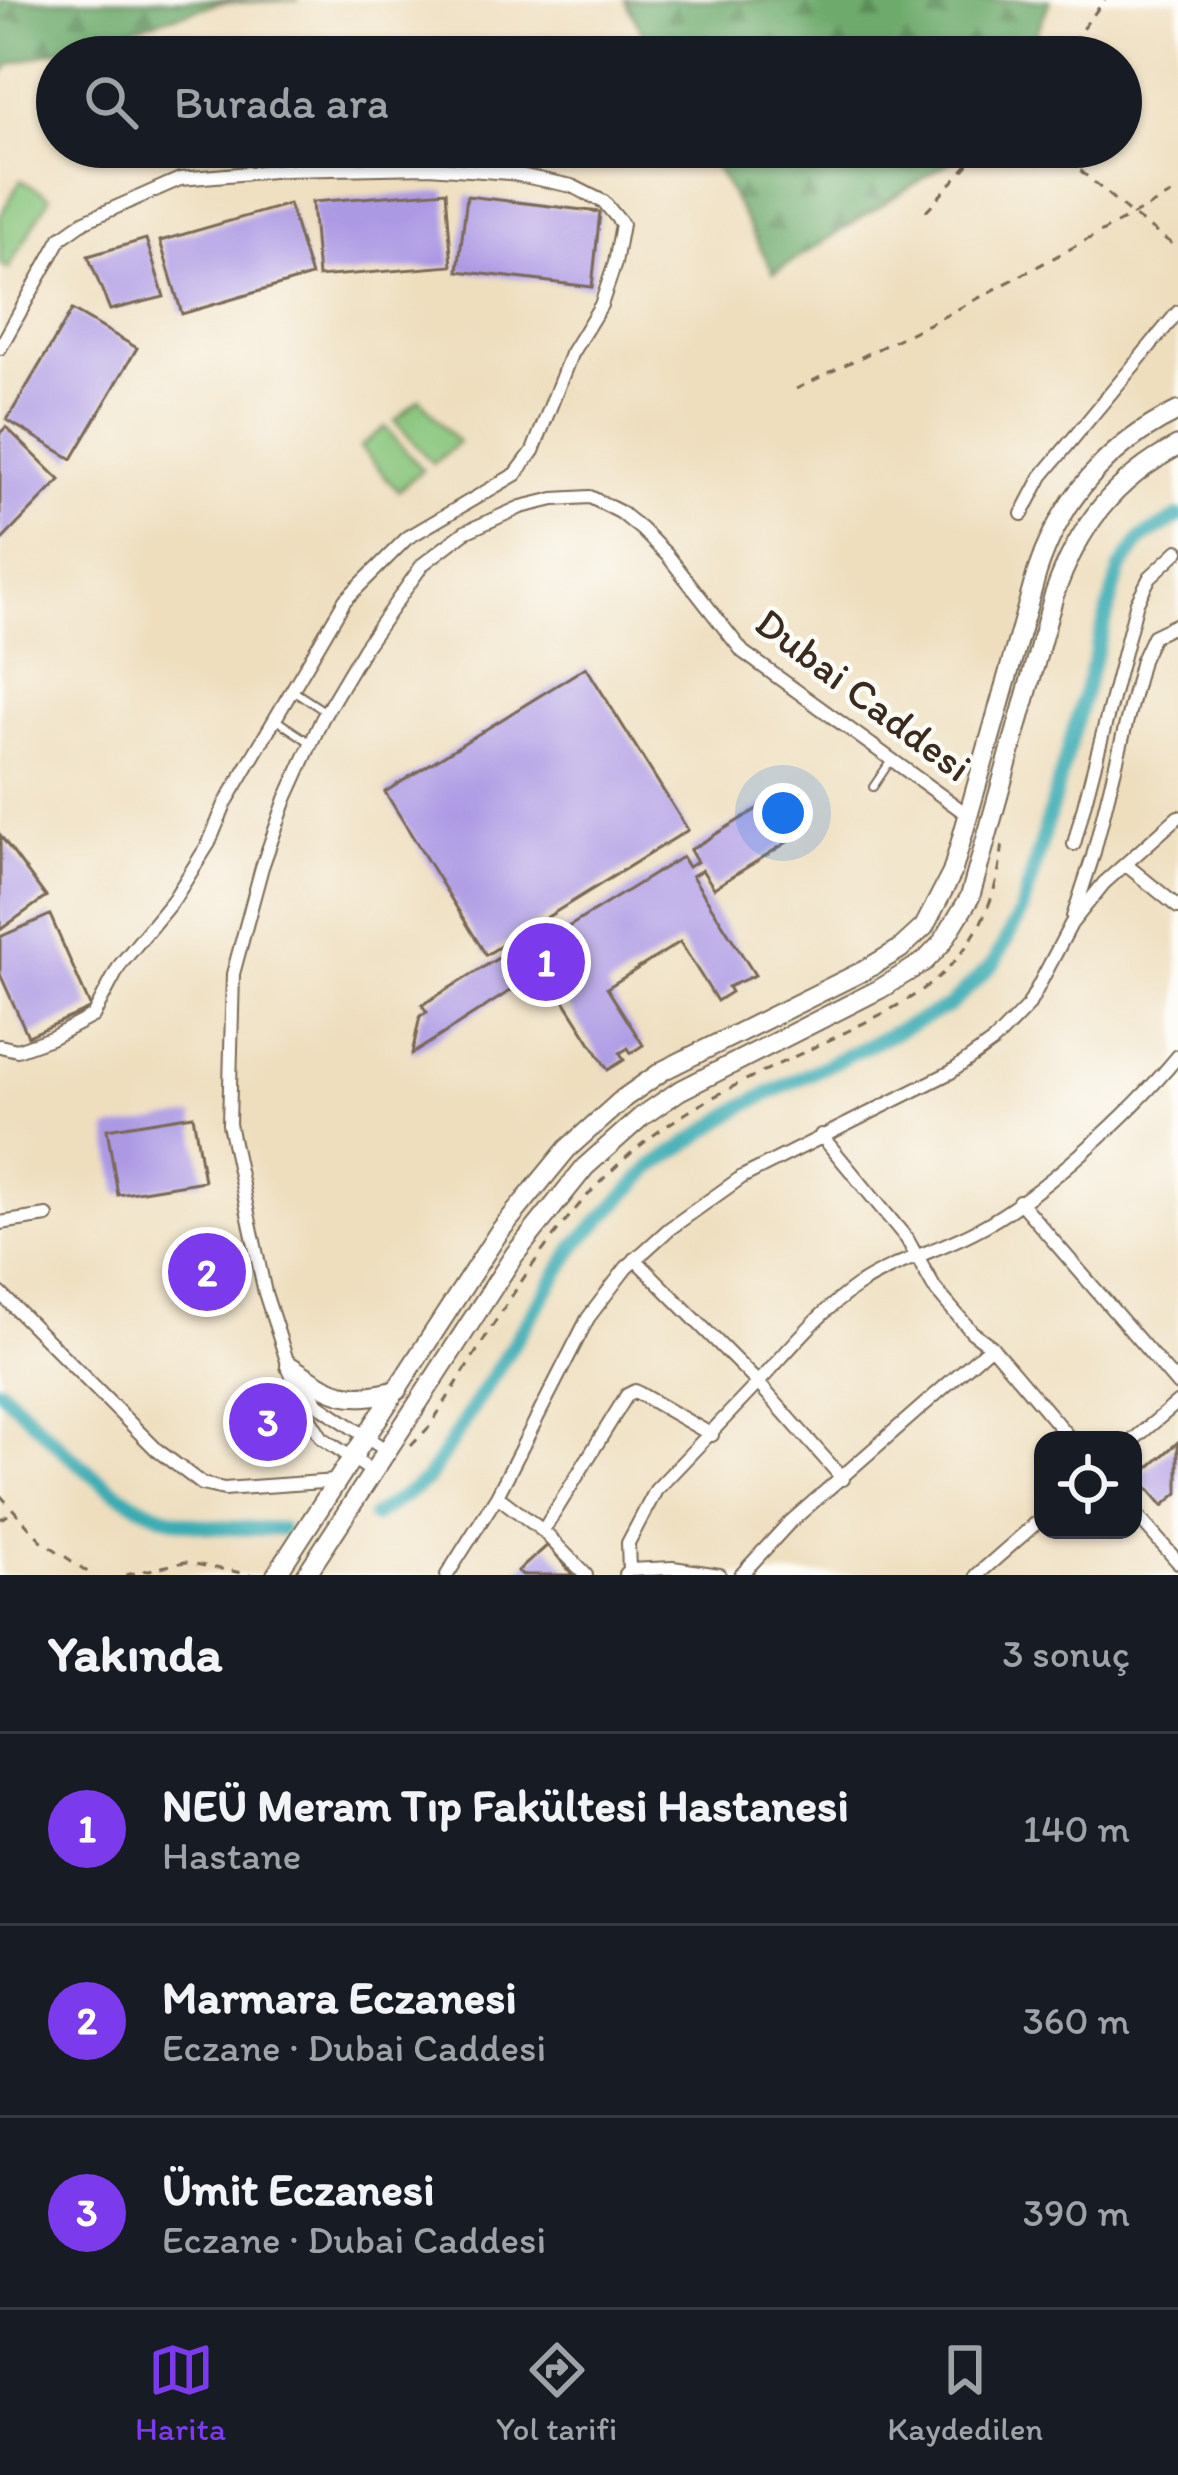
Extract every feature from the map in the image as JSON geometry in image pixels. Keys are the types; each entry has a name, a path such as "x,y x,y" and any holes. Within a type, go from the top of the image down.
{"main road":[{"path":"276,1575 499,1232 567,1149 664,1070 865,970 912,939 945,894 1037,572 1057,524 1101,463 1178,411"},
{"path":"306,1575 521,1244 564,1188 640,1117 707,1074 904,976 943,943 970,897 1054,595 1072,548 1117,486 1178,446"},
{"path":"290,1366 332,1394 351,1399 398,1390"}],"street":[{"path":"0,348 61,238 85,220 180,179 381,168"},
{"path":"0,1046 17,1050 93,1016 120,965 174,899 208,843 225,804 345,600 407,538 516,474 533,452 571,354 601,305 616,262 622,224 604,202 572,186 509,173 442,168"},
{"path":"1022,514 1042,476 1178,312"},
{"name":"Dubai Caddesi","path":"373,1472 322,1438 301,1404 244,1210 229,1124 228,1058 238,950 286,800 326,712 423,564 465,532 520,507 590,497 620,512 668,556 743,652 968,815"},
{"path":"1074,844 1137,602 1150,577 1178,551"},
{"path":"448,1575 497,1496 588,1318 635,1259 742,1177 951,1072 994,1041 1028,1006 1071,924 1142,660 1153,636 1178,624"},
{"path":"1071,924 1104,883 1178,817"},
{"path":"1125,864 1178,907"},
{"path":"719,1575 673,1568 626,1573 628,1543 656,1490 815,1321 859,1284 937,1245 973,1233 1019,1201 1151,1088 1178,1055"},
{"path":"821,1135 907,1239 935,1289 1063,1431"},
{"path":"1019,1201 1178,1385"},
{"path":"0,1223 47,1216"},
{"path":"635,1259 758,1383 843,1479"},
{"path":"0,1293 157,1450 202,1484 224,1489 337,1481"},
{"path":"742,1575 788,1525 991,1346"},
{"name":"Dubai Caddesi","path":"290,1366 319,1405 387,1451"},
{"path":"543,1531 635,1390 712,1435"},
{"path":"1142,1432 1178,1402"},
{"path":"497,1496 543,1531 586,1575"},
{"path":"1142,1521 1178,1562"},
{"path":"977,1575 1034,1525"}],"lane":[{"path":"292,690 326,712"},
{"path":"274,719 311,743"},
{"path":"872,787 892,759"}],"path":[{"path":"1077,36 1105,0"},
{"path":"926,211 965,168"},
{"path":"1077,168 1178,248"},
{"path":"796,388 1178,191"},
{"path":"0,1495 40,1540 92,1575"},
{"path":"0,1519 13,1513"},
{"path":"126,1575 184,1562 252,1575"}],"green space":[{"path":"0,0 299,0 219,3 106,36 36,36 36,56 10,64 0,77"},
{"path":"625,0 1050,0 1035,36 645,36"},
{"path":"716,168 940,168 774,273"},
{"path":"21,180 50,197 8,269 0,264 0,216"},
{"path":"420,399 458,443 433,464 395,421"},
{"path":"385,427 422,470 398,491 360,447"}],"building":[{"path":"446,191 452,266 318,277 312,202"},
{"path":"467,196 600,212 592,287 458,271"},
{"path":"289,204 311,276 182,314 160,241"},
{"path":"146,239 164,297 110,310 88,256"},
{"path":"72,310 137,348 72,459 7,420"},
{"path":"6,427 60,480 0,542 0,433"},
{"path":"586,667 688,830 486,955 385,792"},
{"path":"783,793 795,812 789,815 792,819 798,815 808,829 714,888 702,870 692,876 755,975 728,987 731,992 717,1001 680,942 607,988 643,1045 631,1053 628,1048 620,1053 624,1060 608,1070 544,969 412,1054 420,1016 427,1012 422,1005 516,947 521,956 682,857 688,867 697,862 690,850"},
{"path":"0,835 46,897 0,930"},
{"path":"50,915 91,1008 28,1036 0,974 0,937"},
{"path":"193,1115 204,1181 118,1195 107,1129"},
{"path":"1178,1442 1178,1493 1163,1506 1142,1482 1142,1474"},
{"path":"548,1545 573,1575 522,1575 518,1571"}],"waterway":[{"path":"374,1516 427,1480 575,1246 652,1167 745,1105 949,1006 994,963 1022,910 1120,569 1141,539 1178,517"},
{"path":"0,1389 92,1475 145,1508 206,1526 281,1529"}],"place":[{"name":"NEÜ Meram Tıp Fakültesi Hastanesi","path":"546,962"},
{"name":"Marmara Eczanesi","path":"207,1272"},
{"name":"Ümit Eczanesi","path":"268,1422"}]}
